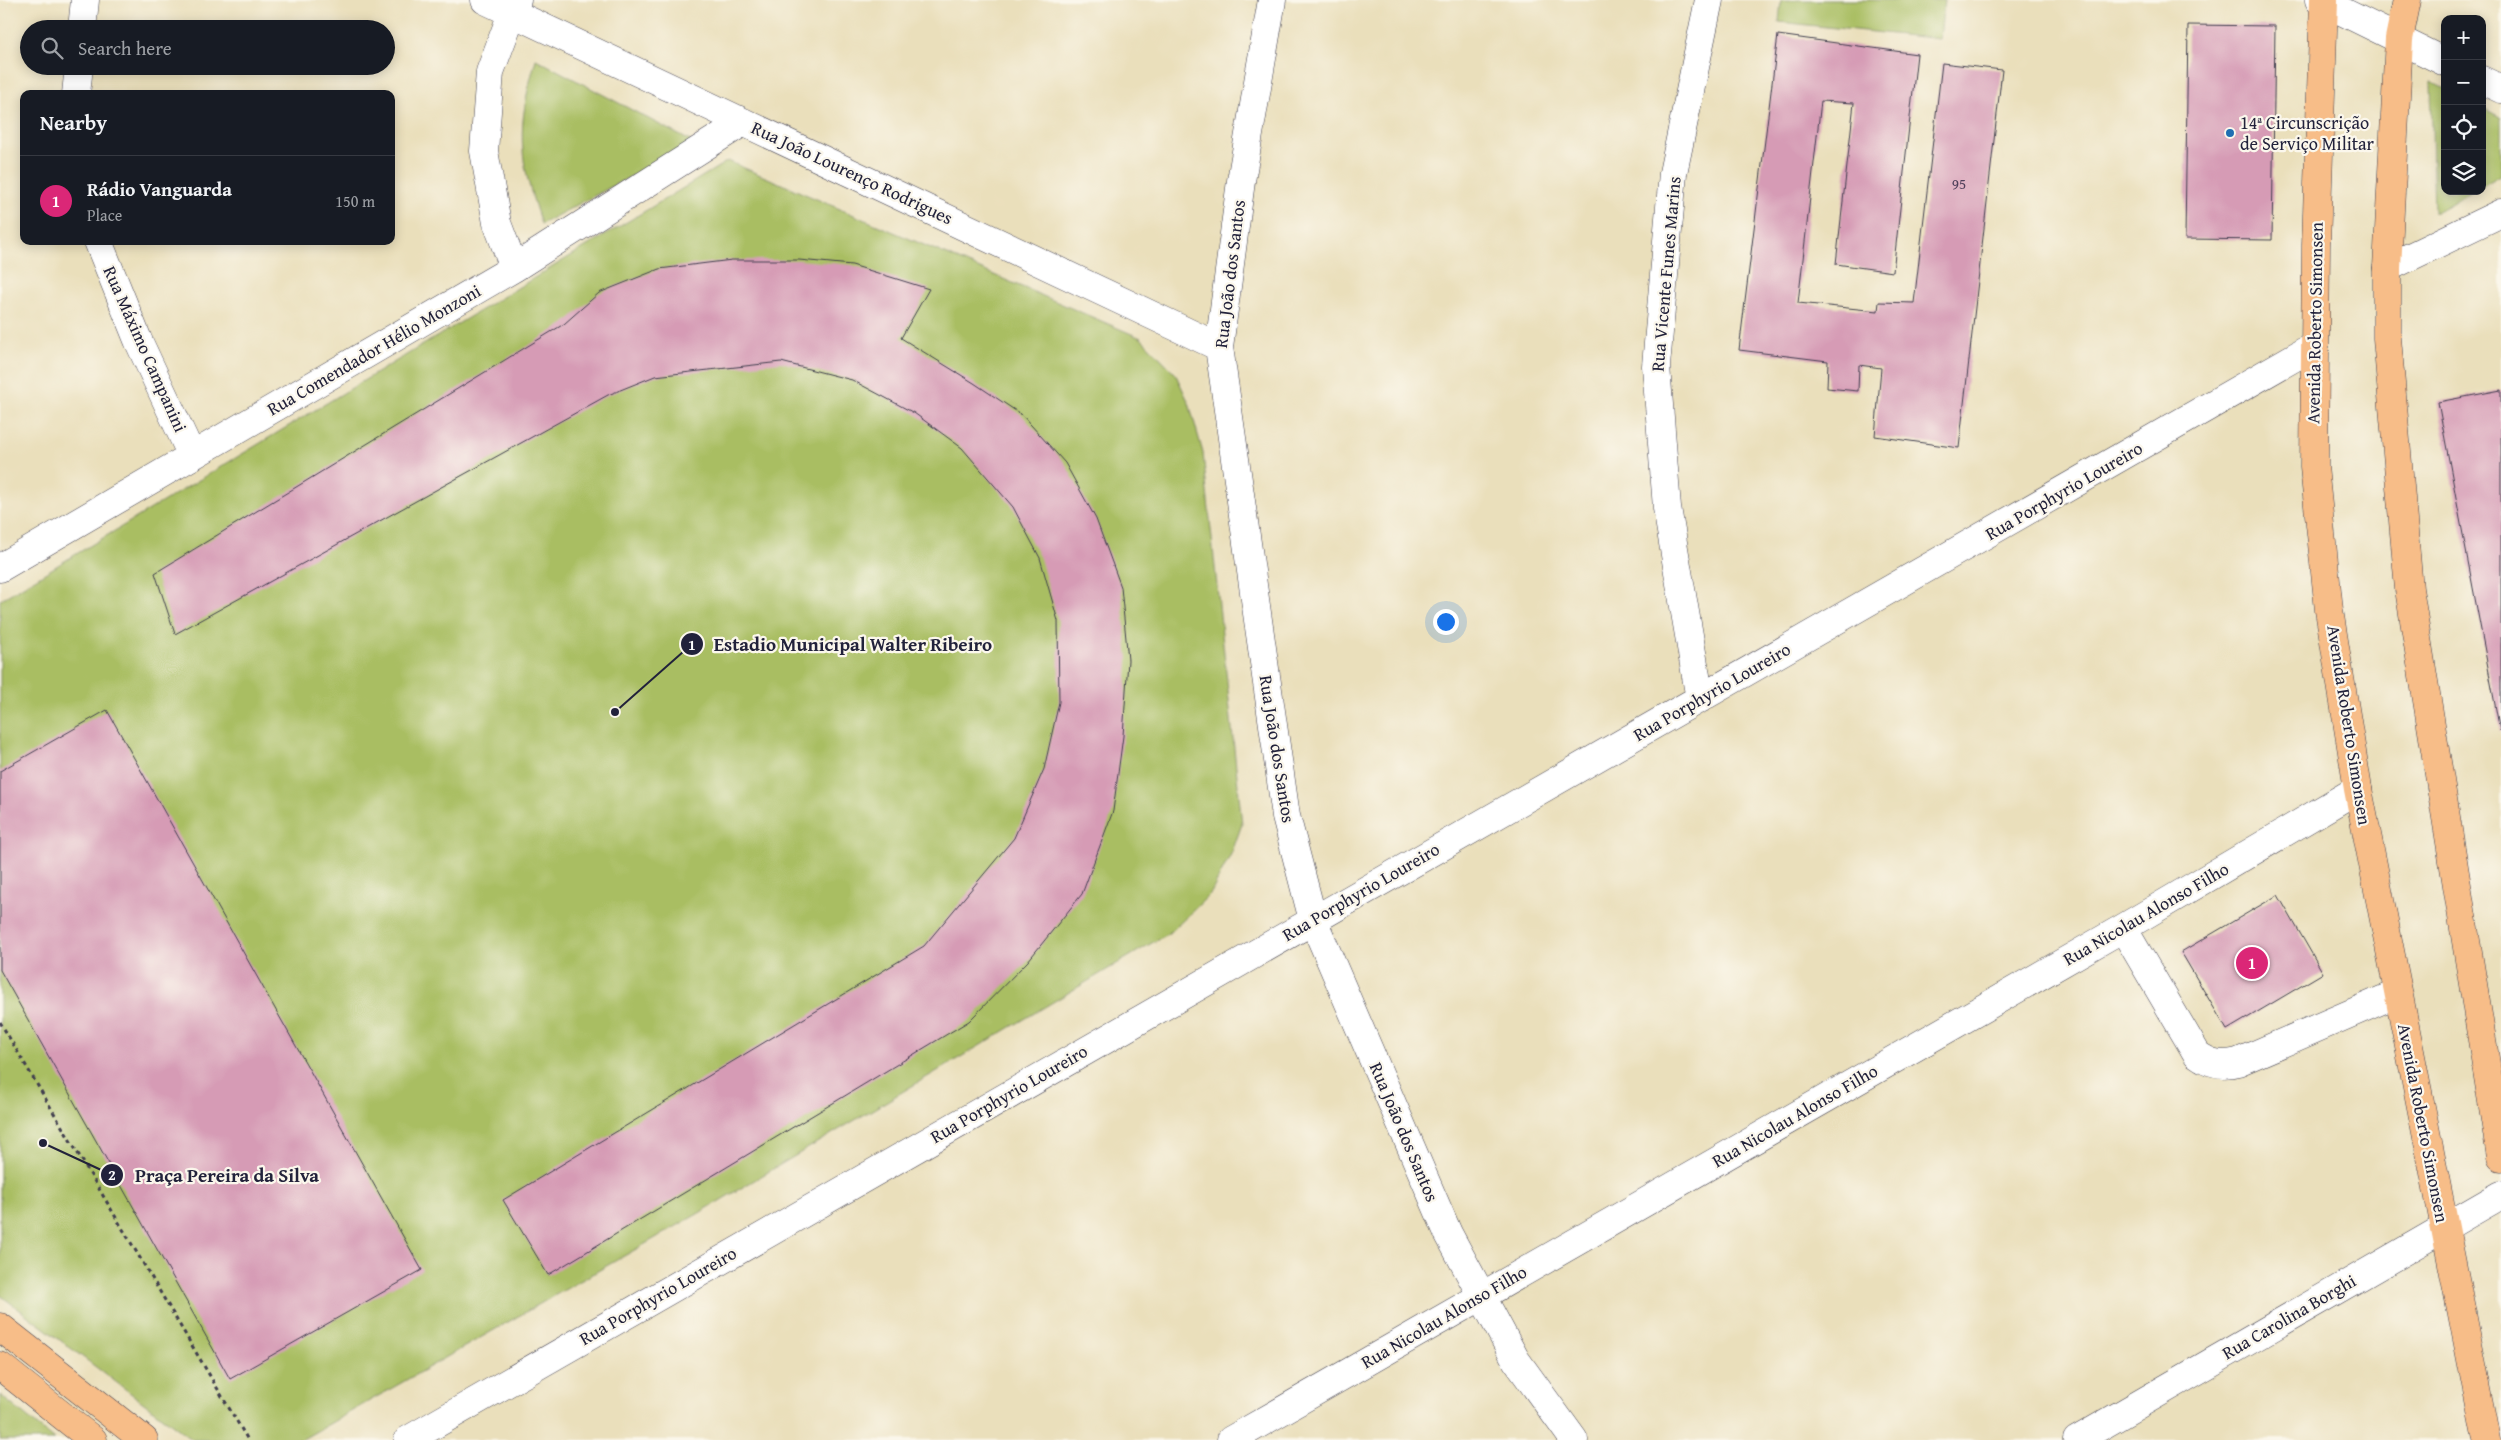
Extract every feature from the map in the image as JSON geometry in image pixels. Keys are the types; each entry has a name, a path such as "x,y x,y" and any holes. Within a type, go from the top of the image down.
{"main road":[{"path":"2407,0 2399,39 2387,268 2388,338 2409,589 2501,1157"},
{"name":"Avenida Roberto Simonsen","path":"2322,1 2314,346 2314,467 2329,610 2358,789 2487,1440"},
{"path":"0,1327 144,1440"},
{"path":"0,1366 93,1440"}],"street":[{"path":"83,20 85,0"},
{"name":"Rua João Lourenço Rodrigues","path":"485,0 514,6 743,122 1219,347"},
{"name":"Rua João dos Santos","path":"1272,0 1241,181 1219,347 1286,816 1313,920 1448,1233 1516,1360 1574,1440"},
{"name":"Rua Vicente Funes Marins","path":"1700,699 1667,508 1656,366 1673,173 1709,0"},
{"path":"2322,1 2441,60"},
{"path":"514,6 490,72 484,151 497,223 514,268"},
{"path":"76,90 78,75"},
{"path":"2486,82 2501,89"},
{"name":"Rua Comendador Hélio Monzoni","path":"0,568 514,268 743,122"},
{"path":"2387,268 2501,213"},
{"name":"Rua Máximo Campanini","path":"100,245 138,340 192,456"},
{"name":"Rua Porphyrio Loureiro","path":"408,1440 2314,346"},
{"name":"Rua Nicolau Alonso Filho","path":"1231,1440 2123,928 2358,789"},
{"path":"2123,928 2197,1054 2216,1064 2228,1065 2238,1062 2398,992"},
{"name":"Rua Carolina Borghi","path":"2077,1440 2444,1226 2501,1195"}],"path":[{"path":"0,1022 248,1440"}],"green space":[{"path":"1781,0 1944,0 1940,39 1779,22"},
{"path":"536,59 694,143 541,224 528,179 522,142 525,105"},
{"path":"2431,82 2441,87 2441,195 2466,195 2434,213"},
{"path":"2486,109 2501,117 2501,175 2486,184"},
{"path":"728,161 1141,338 1175,373 1189,403 1203,453 1242,824 1232,852 1211,893 1172,931 696,1215 301,1440 193,1440 0,1295 0,600"},
{"path":"0,1395 55,1440 0,1440"}],"building":[{"name":"14ª Circunscrição de Serviço Militar","path":"2188,25 2275,26 2272,240 2185,239"},
{"path":"1778,35 1917,54 1893,272 1836,264 1854,103 1821,101 1798,303 1878,311 1879,302 1914,303 1942,63 2002,70 1959,448 1875,436 1881,368 1859,365 1858,391 1827,388 1828,361 1739,350"},
{"path":"732,260 799,260 852,265 929,289 901,338 1022,415 1065,463 1096,519 1121,587 1128,660 1123,736 1113,811 1082,894 1028,961 969,1021 548,1275 503,1200 924,946 1014,838 1044,769 1059,702 1058,621 1040,558 1013,507 962,448 914,413 852,380 781,362 655,376 608,395 175,634 155,573 564,324 599,293 659,269"},
{"path":"2501,390 2501,731 2500,731 2438,402"},
{"path":"107,710 422,1270 230,1379 0,970 0,771"},
{"path":"2278,895 2323,973 2227,1030 2181,952"}],"place":[{"name":"14ª Circunscrição de Serviço Militar","path":"2230,133"},
{"name":"Estadio Municipal Walter Ribeiro","path":"615,712"},
{"name":"Rádio Vanguarda","path":"2252,963"},
{"name":"Praça Pereira da Silva","path":"43,1143"}]}
